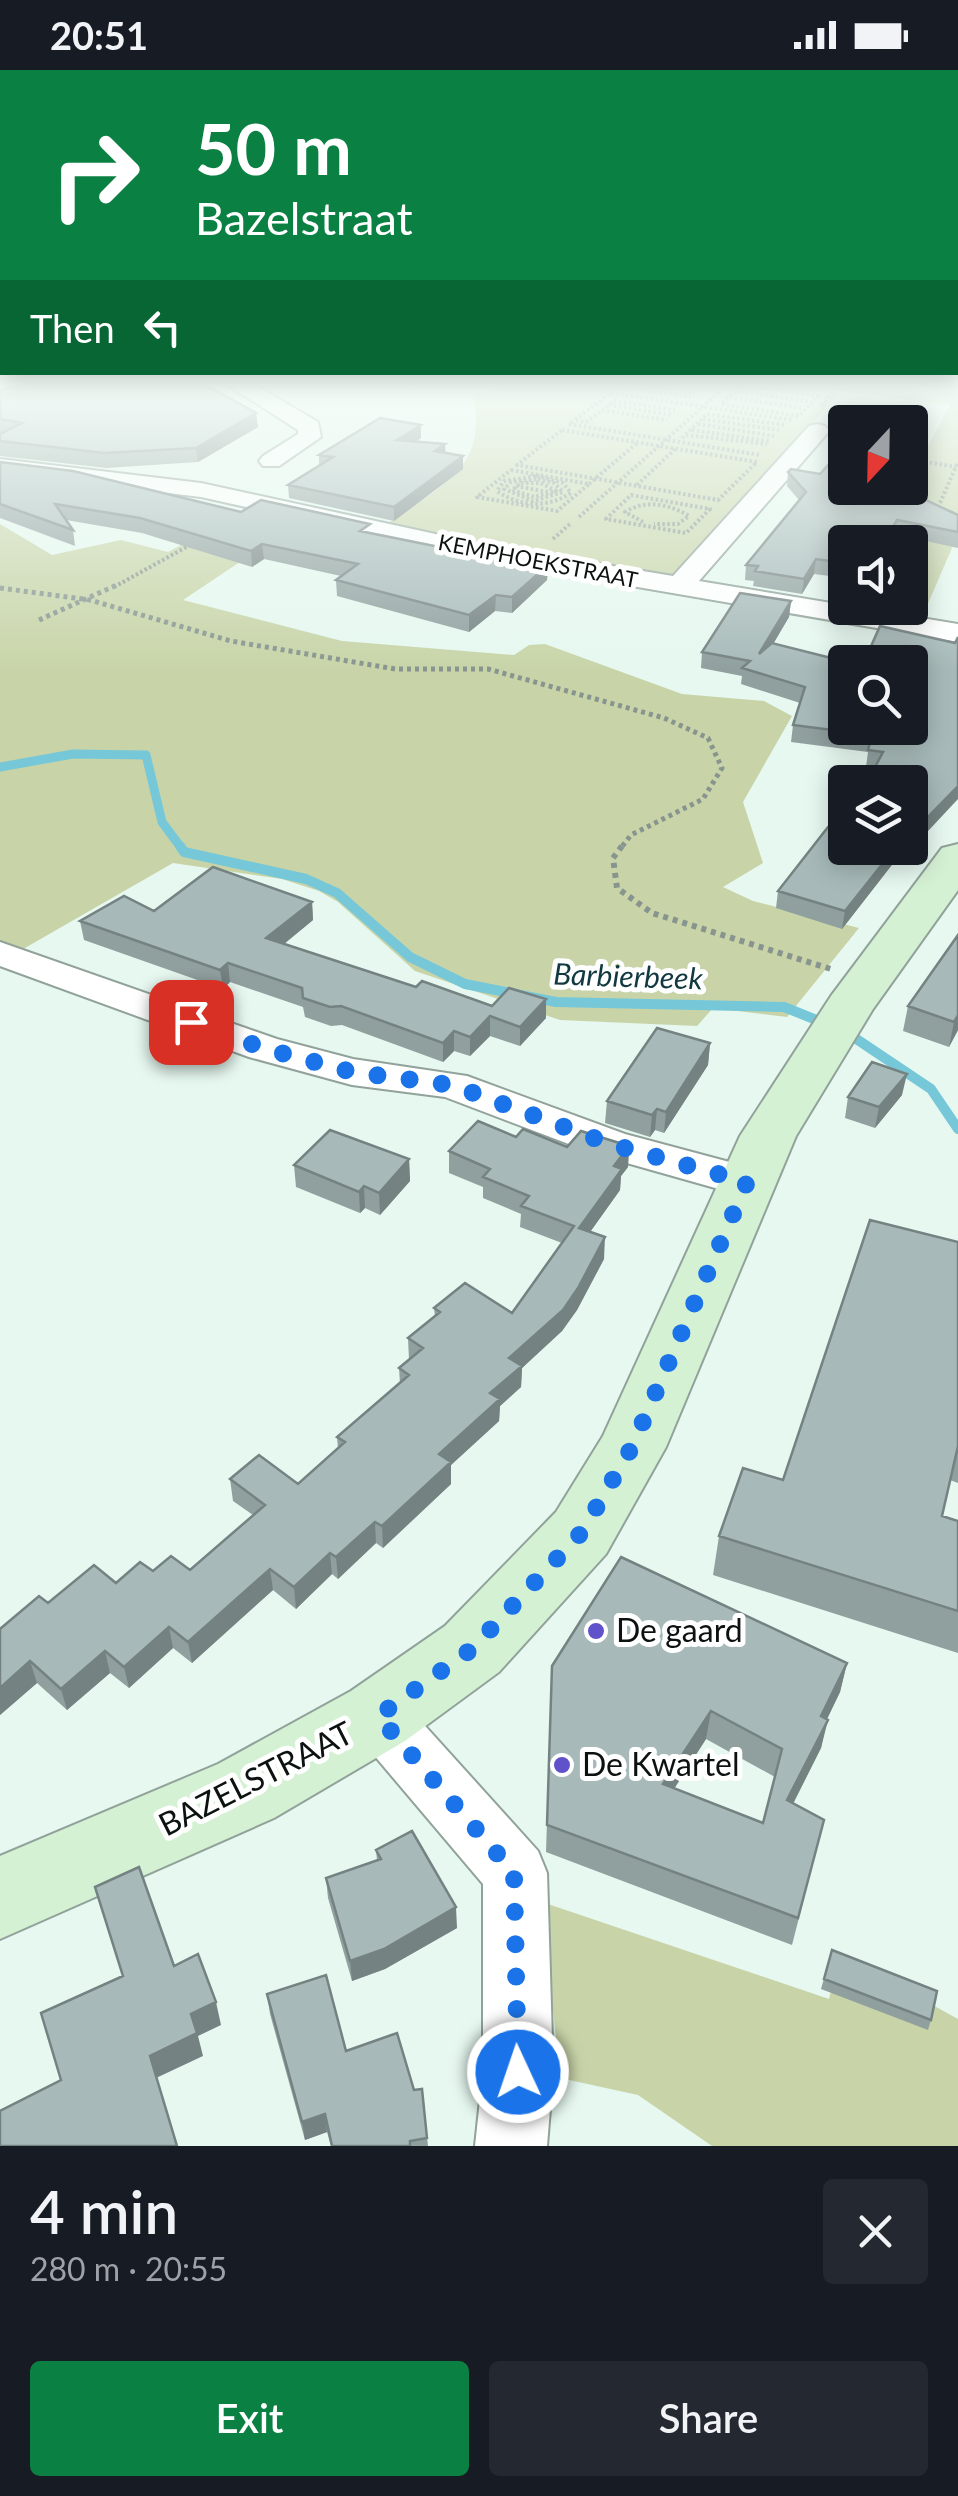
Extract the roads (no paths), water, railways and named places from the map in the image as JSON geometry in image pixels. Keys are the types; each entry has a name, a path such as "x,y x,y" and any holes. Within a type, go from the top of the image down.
{"main road":[{"name":"BAZELSTRAAT","path":"0,1898 246,1792 378,1716 472,1649 582,1532 632,1447 768,1136 845,1016 958,858"}],"street":[{"name":"KEMPHOEKSTRAAT","path":"83,476 201,490 249,482 678,588 958,633"},
{"path":"249,482 257,476"},
{"path":"678,588 762,476"},
{"path":"0,953 263,1048 352,1072 452,1085 610,1144 747,1182"},
{"path":"378,1716 514,1873 518,2072 511,2146"}],"waterway":[{"name":"Barbierbeek","path":"0,767 73,754 146,755 162,822 182,849"},
{"name":"Barbierbeek","path":"182,849 306,879 337,893 410,957 465,984 556,1002 784,1007 829,1025"},
{"name":"Barbierbeek","path":"846,1032 931,1089 958,1129"}],"place":[{"name":"De gaard","path":"596,1631"},
{"name":"De Kwartel","path":"562,1765"}]}
